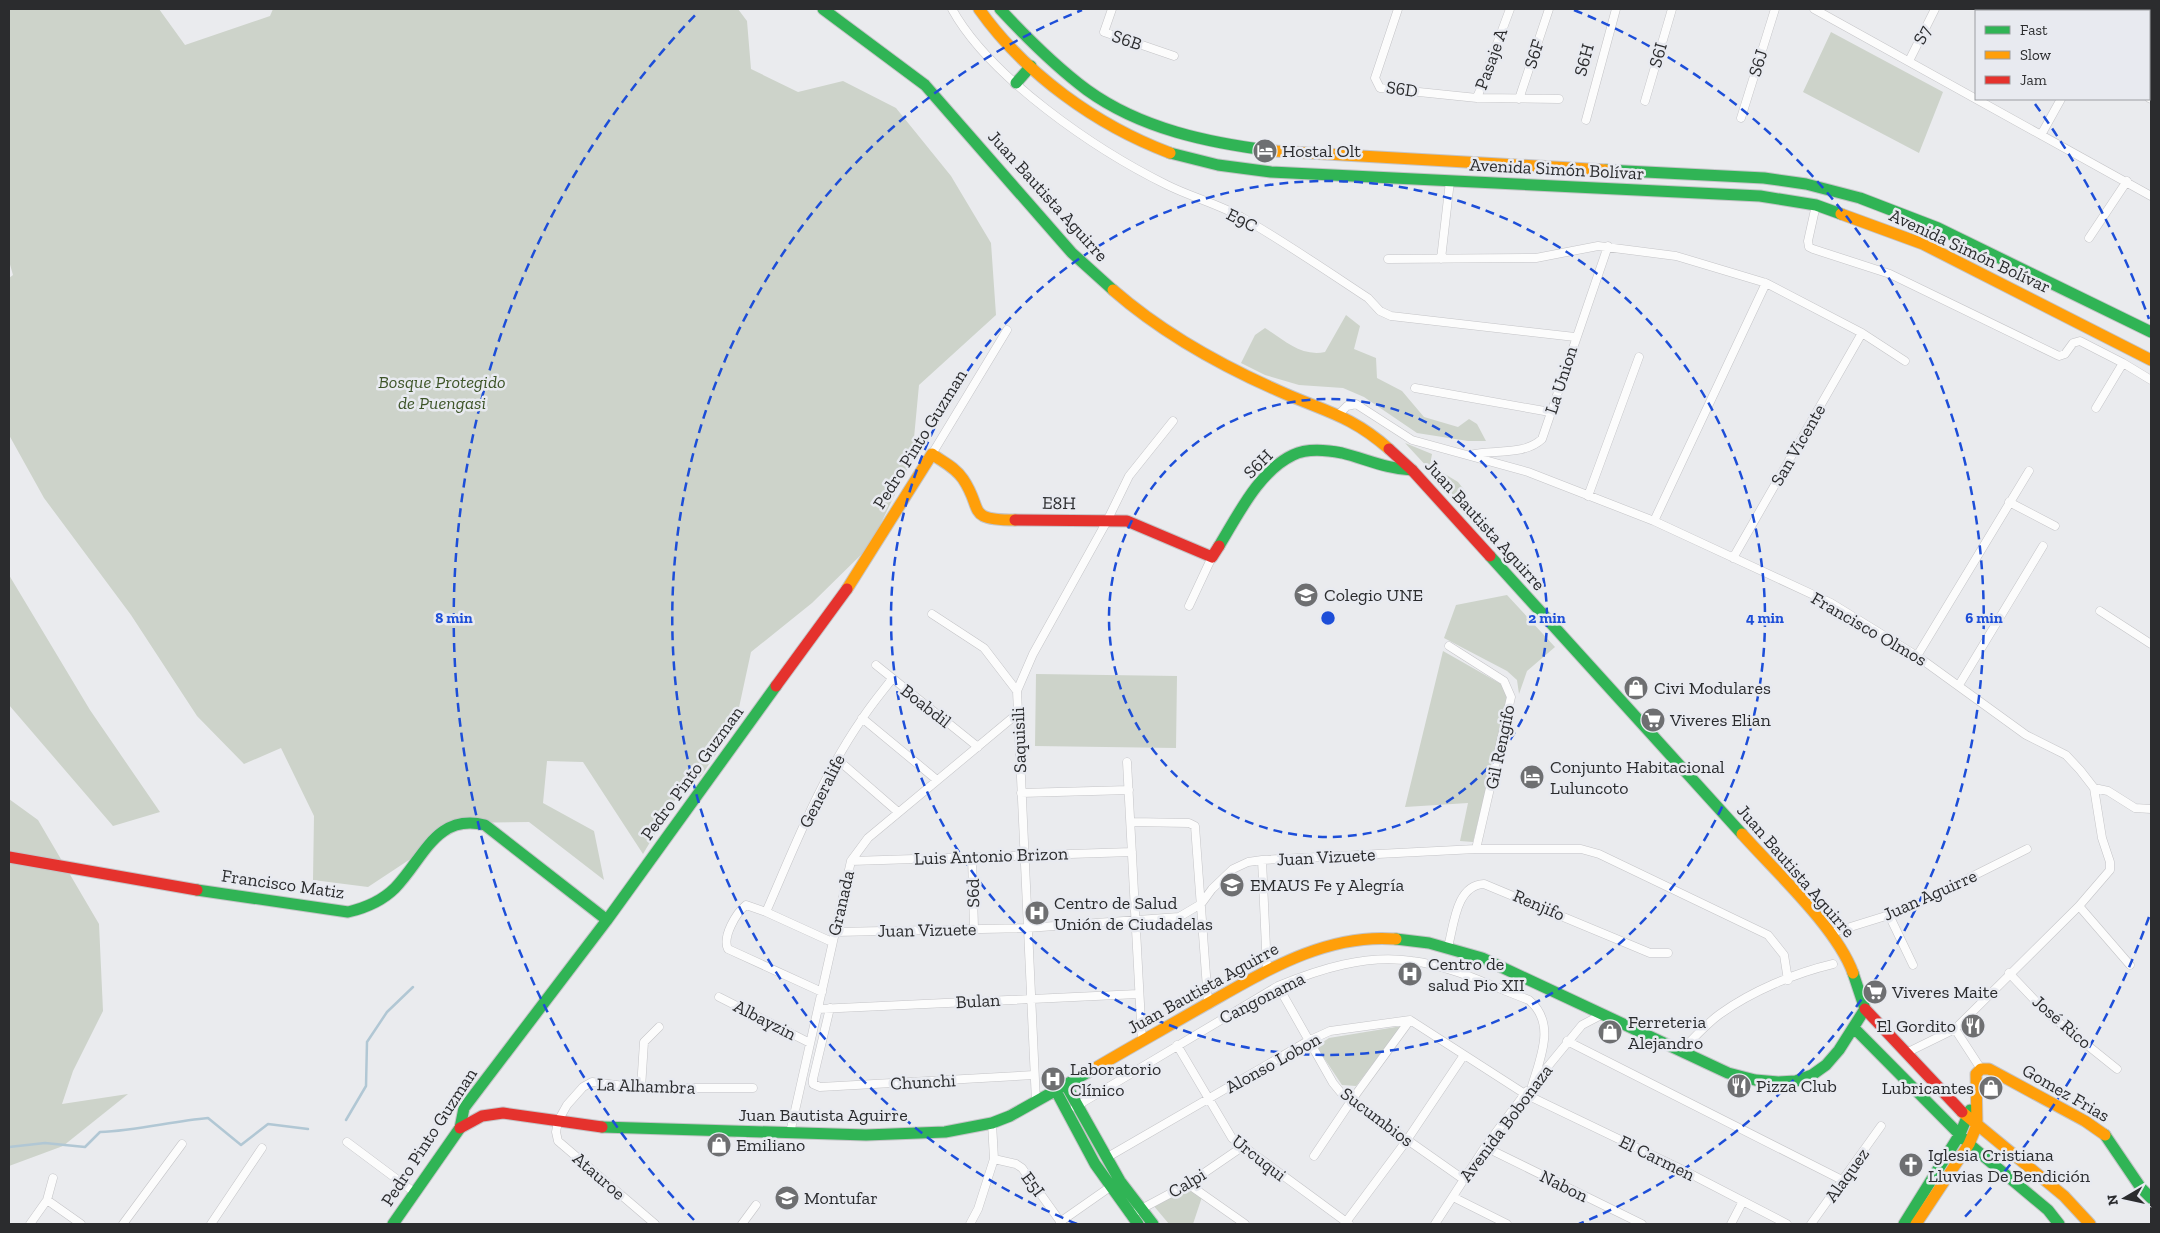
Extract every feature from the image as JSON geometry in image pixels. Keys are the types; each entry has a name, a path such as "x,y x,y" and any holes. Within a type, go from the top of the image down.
{"main road":[{"name":"Juan Bautista Aguirre","path":"460,1128 482,1116 498,1114 615,1129 790,1133 945,1132 992,1123 1036,1102 1267,970 1319,949 1354,940 1418,941 1448,946 1482,958 1728,1073 1752,1080 1788,1082 1804,1078 1824,1067 1844,1046 1865,1008 1849,962 1831,933 1412,470 1382,440 1339,414 1280,392 1223,365 1168,330 1119,295 1072,253 925,85 823,9"},
{"name":"Avenida Simón Bolívar","path":"979,9 1005,42 1069,98 1116,128 1152,145 1191,159 1217,165 1270,172 1760,196 1816,205 1923,244 2151,360"},
{"name":"Avenida Simón Bolívar","path":"1000,9 1058,66 1097,96 1121,110 1170,132 1200,141 1284,152 1708,174 1802,183 1842,192 1893,208 1942,229 2151,332"},
{"path":"1016,83 1031,66"},
{"name":"S6H","path":"1212,557 1250,497 1279,465 1293,455 1310,451 1330,451 1397,471 1412,470"},
{"name":"E8H","path":"932,454 958,473 965,482 977,512 983,518 991,520 1126,521 1212,557"},
{"name":"Pedro Pinto Guzman","path":"393,1224 460,1128 464,1108 607,920 852,582 932,454"},
{"name":"Francisco Matiz","path":"9,857 152,883 348,912 365,908 391,891 442,831 458,822 476,822 485,826 607,920"},
{"path":"1865,1008 1968,1118 2064,1196 2090,1224"},
{"path":"1854,1028 1969,1144 2048,1210 2059,1224"},
{"path":"1919,1223 1969,1144 1977,1125 1976,1074 1981,1069"},
{"name":"Gomez Frias","path":"1981,1069 1989,1070 2077,1117 2108,1137 2141,1188 2151,1198"},
{"path":"1061,1088 1072,1108 1106,1158 1135,1212 1138,1224"},
{"path":"1904,1224 1960,1134 1976,1095"},
{"path":"1072,1108 1095,1164 1110,1188 1135,1212 1153,1224"}],"street":[{"name":"E9C","path":"952,9 979,47 1041,105 1073,129 1127,164 1197,200 1242,217 1368,298 1380,311 1391,316 1575,338"},
{"name":"S6B","path":"1112,9 1104,32 1174,56"},
{"name":"S6D","path":"1398,9 1375,78 1377,86 1380,88 1477,98"},
{"name":"Pasaje A","path":"1510,9 1477,98 1559,99"},
{"name":"S6F","path":"1519,99 1549,9"},
{"name":"S6H","path":"1586,120 1616,9"},
{"name":"S6I","path":"1645,101 1672,9"},
{"name":"S6J","path":"1741,118 1775,9"},
{"path":"1814,9 1975,98"},
{"name":"S7","path":"1909,61 1935,9"},
{"path":"1979,100 2151,196"},
{"path":"2041,135 2060,100"},
{"path":"1440,259 1450,181"},
{"path":"2089,238 2127,181"},
{"path":"1816,205 1808,241 1809,247 1813,250 1890,274 2059,356 2065,354 2073,342 2080,341 2151,380"},
{"path":"1388,259 1536,258 1588,247 1608,246 1676,256 1766,283 1862,333 1905,361"},
{"name":"La Union","path":"1467,455 1535,446 1542,439 1608,246"},
{"path":"1654,521 1766,283"},
{"name":"Pedro Pinto Guzman","path":"932,454 1007,330"},
{"name":"San Vicente","path":"1733,558 1862,333"},
{"path":"1588,496 1639,357"},
{"path":"2096,408 2122,363"},
{"path":"1415,388 1550,412"},
{"name":"Francisco Olmos","path":"1339,414 1347,406 1356,404 1412,440 1528,472 1654,521 1831,603 1917,656 2026,734 2066,755 2094,788"},
{"name":"Saquisili","path":"1036,1102 1017,691 1033,654 1107,521 1128,476 1173,421"},
{"path":"1917,656 2029,471"},
{"path":"2009,502 2055,526"},
{"path":"1959,685 2043,546"},
{"name":"S6H","path":"1189,606 1212,557"},
{"path":"2100,611 2151,644"},
{"path":"932,614 984,648 1017,691"},
{"name":"Gil Rengifo","path":"1449,646 1504,681 1511,697 1476,849"},
{"name":"Boabdil","path":"876,665 978,747"},
{"name":"Generalife","path":"766,912 815,800 837,759 862,718 892,679"},
{"name":"Granada","path":"790,1133 851,861 868,838 1017,714"},
{"path":"862,718 937,780"},
{"path":"837,759 898,812"},
{"path":"1127,762 1134,922 1142,1041"},
{"path":"1906,1053 1955,1029 2078,906 2111,866 2102,838 2094,788 2108,791 2135,808 2151,809"},
{"path":"1021,793 1129,790"},
{"path":"1130,822 1189,823 1195,826 1208,1002"},
{"name":"Juan Vizuete","path":"835,932 1027,928 1134,922 1179,917 1201,904 1212,889 1233,870 1248,862 1476,849 1565,848 1599,854 1768,935 1784,955 1788,980"},
{"name":"Juan Aguirre","path":"1831,933 1889,915 1921,902 2027,849"},
{"name":"Luis Antonio Brizon","path":"851,861 1132,852"},
{"name":"S6d","path":"972,856 974,929"},
{"path":"1262,860 1267,970"},
{"name":"Renjifo","path":"1448,946 1463,894 1470,887 1484,884 1650,953 1668,954"},
{"path":"822,992 728,949 726,937 742,908 746,905 832,942"},
{"path":"2078,906 2130,965"},
{"path":"1889,915 1913,965"},
{"name":"Cangonama","path":"1072,1108 1278,986 1310,973 1345,964 1395,959 1433,965 1529,1000 1537,1006 1545,1024 1543,1050 1532,1086"},
{"path":"1681,1050 1719,1014 1747,998 1788,980 1833,964"},
{"name":"José Rico","path":"2009,973 2046,1012 2117,1069"},
{"name":"Sucumbios","path":"1278,986 1333,1084 1351,1101 1463,1179"},
{"name":"Bulan","path":"818,1009 1138,994"},
{"name":"Albayzin","path":"719,998 810,1044"},
{"path":"1581,1003 1582,1025"},
{"name":"Chunchi","path":"830,1008 813,1084 820,1087 1034,1075"},
{"name":"Avenida Bobonaza","path":"1435,1224 1485,1147 1525,1094 1582,1025 1603,1014"},
{"path":"1314,1156 1410,1020 1525,1094"},
{"name":"Alonso Lobon","path":"1106,1158 1308,1041 1330,1031 1410,1020"},
{"path":"641,1088 644,1042 660,1027"},
{"path":"1955,1029 1981,1069"},
{"path":"1568,1041 1844,1181"},
{"name":"Urcuqui","path":"1176,1045 1224,1127 1242,1147 1347,1223"},
{"path":"1347,1223 1407,1140 1464,1056"},
{"name":"La Alhambra","path":"558,1121 567,1105 583,1087 592,1082 641,1088 753,1088"},
{"name":"El Carmen","path":"1525,1094 1787,1224"},
{"name":"Atauroe","path":"558,1121 556,1132 558,1141 655,1224"},
{"path":"970,1224 994,1159 992,1123"},
{"name":"Alaquez","path":"1811,1224 1882,1126"},
{"path":"347,1142 414,1192"},
{"path":"123,1224 182,1144"},
{"name":"Calpi","path":"1135,1212 1188,1184 1242,1147"},
{"name":"Nabon","path":"1485,1147 1642,1224"},
{"path":"211,1224 262,1148"},
{"name":"E5I","path":"994,1159 1016,1164 1022,1168 1061,1223"},
{"path":"30,1224 47,1200 53,1178"},
{"path":"1188,1184 1245,1224"},
{"path":"1061,1223 1110,1188"},
{"path":"1453,1197 1507,1224"},
{"path":"47,1200 81,1224"},
{"path":"1731,1224 1743,1201"},
{"path":"742,1224 756,1205"}],"green space":[{"name":"Bosque Protegido de Puengasi","path":"9,9 159,9 185,45 270,16 273,9 738,9 747,21 751,69 798,92 843,81 896,108 951,176 991,243 996,315 919,385 912,459 870,546 812,603 751,652 735,726 701,776 675,800 643,854 583,762 547,761 543,803 594,831 604,880 529,822 459,823 418,854 368,887 313,880 314,816 281,748 244,764 197,716 131,615 44,498 9,435 9,278 13,275 9,261"},
{"path":"1831,32 1943,92 1919,153 1803,92"},
{"path":"1346,315 1360,326 1354,349 1376,358 1377,378 1402,391 1424,417 1458,427 1469,419 1477,424 1486,441 1468,441 1417,433 1364,397 1343,388 1299,385 1265,375 1241,363 1255,335 1265,328 1300,350 1316,353 1325,352"},
{"path":"1405,443 1432,454 1430,465 1458,482 1465,491 1462,500 1465,508"},
{"path":"9,575 90,710 160,812 113,826 9,705"},
{"path":"1507,595 1555,647 1527,671 1519,694 1517,680 1507,671 1444,638 1456,605"},
{"path":"1443,651 1501,684 1506,692 1507,703 1473,842 1460,841 1468,803 1405,807"},
{"path":"1036,674 1177,676 1176,748 1035,746"},
{"path":"9,799 38,820 99,924 103,1011 73,1071 62,1104 128,1094 63,1146 9,1166"},
{"path":"1402,1026 1356,1086 1342,1085 1318,1049 1320,1044 1329,1038"},
{"path":"1187,1187 1202,1197 1193,1224 1169,1224 1153,1205"}],"waterway":[{"path":"346,1120 366,1086 367,1042 387,1012 413,987"},
{"path":"9,1147 45,1143 85,1147 100,1132 208,1118 241,1145 268,1124 308,1129"}],"traffic: fast":[{"path":"823,9 925,85 1072,253 1113,290"},
{"path":"1000,9 1031,41 1087,90 1130,115 1176,132 1225,144 1274,151"},
{"path":"1016,83 1031,66"},
{"path":"1170,153 1218,165 1271,172 1760,196 1816,205 1841,214"},
{"path":"1606,170 1764,178 1806,184 1860,198 1938,228 2151,332"},
{"path":"1219,546 1250,495 1270,472 1281,462 1293,455 1304,451 1317,450 1336,452 1385,466 1412,470"},
{"path":"1490,556 1742,834"},
{"path":"393,1224 460,1128 464,1108 607,920 776,686"},
{"path":"197,890 348,912 367,906 385,897 395,888 432,841 454,826 468,823 485,825 607,920"},
{"path":"1396,939 1429,943 1482,958 1728,1073 1755,1080 1778,1082 1796,1081 1812,1075 1826,1065 1839,1050 1865,1009 1853,973"},
{"path":"1854,1028 1969,1144 2048,1210 2059,1224"},
{"path":"602,1127 866,1135 945,1132 992,1123 1010,1116 1092,1070"},
{"path":"1066,1085 1120,1181 1153,1224"},
{"path":"1056,1091 1095,1164 1138,1224"},
{"path":"1904,1224 1960,1134 1970,1110"},
{"path":"2105,1135 2141,1188 2151,1198"}],"traffic: slow":[{"path":"979,9 997,33 1018,55 1064,95 1115,128 1170,153"},
{"path":"1274,151 1606,170"},
{"path":"1841,214 1923,244 2151,360"},
{"path":"1113,290 1151,320 1192,347 1257,381 1349,421 1362,428 1389,449"},
{"path":"847,589 932,454 960,475 978,511 982,515 999,520 1015,520"},
{"path":"1742,834 1820,919 1834,938 1853,973"},
{"path":"1092,1070 1250,980 1296,957 1344,942 1396,939"},
{"path":"1916,1224 1969,1144 1977,1125 1976,1074 1981,1069 1989,1069 2085,1121 2105,1135"},
{"path":"1962,1112 2064,1196 2090,1224"}],"traffic: jam":[{"path":"1389,449 1412,470 1490,556"},
{"path":"1015,520 1127,521 1212,557 1219,546"},
{"path":"776,686 847,589"},
{"path":"9,857 197,890"},
{"path":"1865,1009 1962,1112"},
{"path":"460,1128 482,1116 503,1113 602,1127"}],"place":[{"name":"Hostal Olt","path":"1265,151"},
{"name":"Colegio UNE","path":"1306,595"},
{"name":"Civi Modulares","path":"1636,688"},
{"name":"Viveres Elian","path":"1653,720"},
{"name":"Conjunto Habitacional Luluncoto","path":"1532,777"},
{"name":"EMAUS Fe y Alegría","path":"1232,885"},
{"name":"Centro de Salud Unión de Ciudadelas","path":"1037,913"},
{"name":"Centro de salud Pio XII","path":"1410,974"},
{"name":"Viveres Maite","path":"1875,992"},
{"name":"El Gordito","path":"1973,1026"},
{"name":"Ferreteria Alejandro","path":"1610,1032"},
{"name":"Laboratorio Clínico","path":"1053,1079"},
{"name":"Pizza Club","path":"1739,1086"},
{"name":"Lubricantes","path":"1991,1088"},
{"name":"Emiliano","path":"719,1145"},
{"name":"Iglesia Cristiana Lluvias De Bendición","path":"1911,1165"},
{"name":"Montufar","path":"787,1198"}]}
